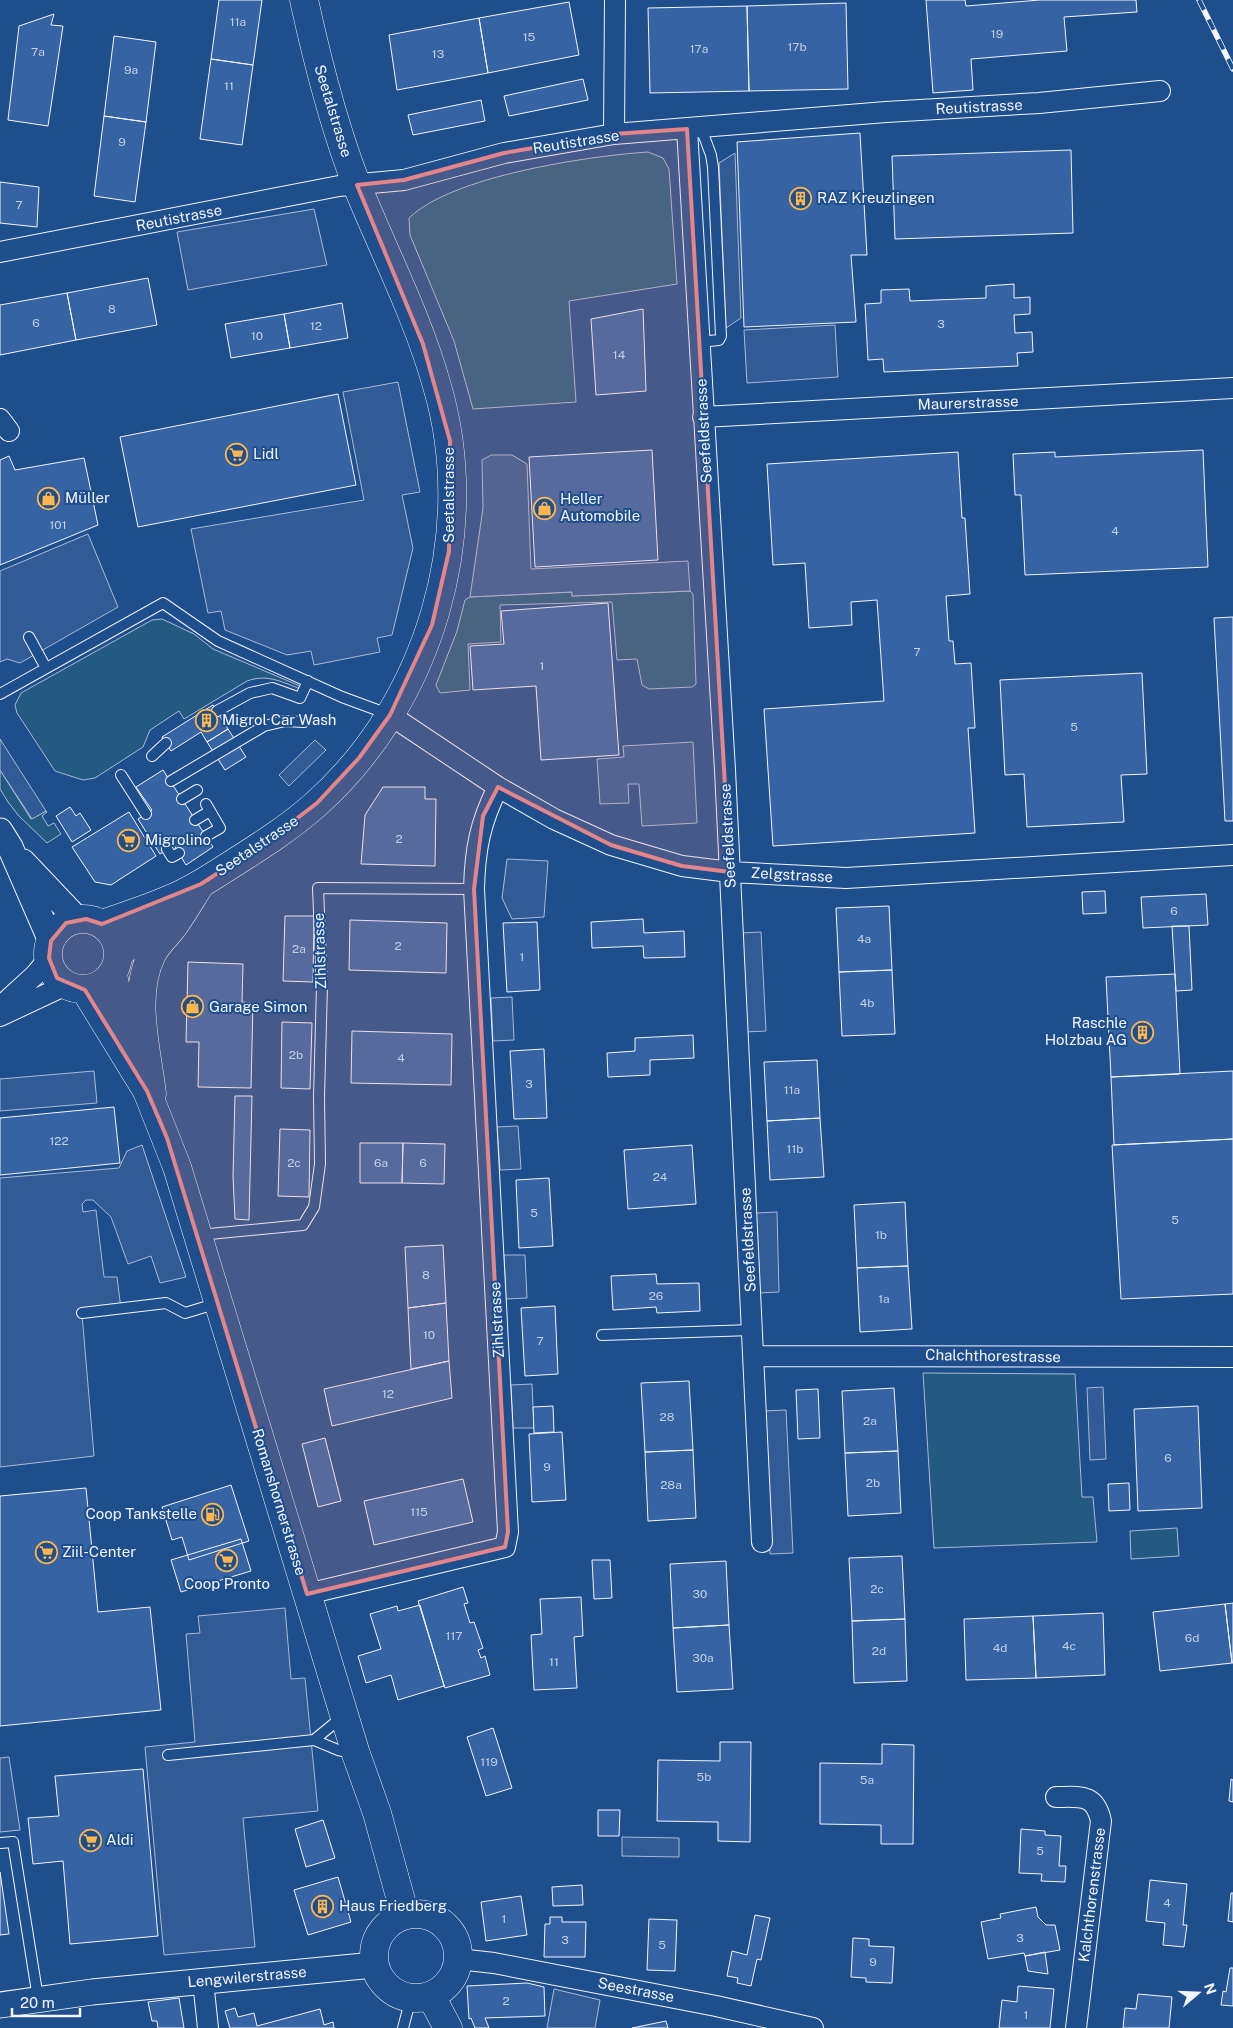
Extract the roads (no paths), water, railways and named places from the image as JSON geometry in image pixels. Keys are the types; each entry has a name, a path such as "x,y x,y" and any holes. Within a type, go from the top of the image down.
{"main road":[{"name":"Seetalstrasse","path":"89,922 172,899 201,884 269,840 317,803 358,758 390,715 417,663 432,626 444,580 449,551 452,510 450,440 438,386 423,344 357,185 320,75 304,0"},
{"path":"151,1099 141,988 145,970 153,952 174,926 201,884"},
{"name":"Seetalstrasse","path":"116,964 172,899"},
{"path":"89,922 111,932 117,943 116,964 104,983 75,987 54,973 50,950 57,931 66,923 89,922"},
{"name":"Romanshornerstrasse","path":"116,964 120,1011 177,1167 199,1235 356,1754 377,1813 404,1915"},
{"name":"Romanshornerstrasse","path":"75,987 151,1099"},
{"path":"421,1997 450,1981 458,1959 453,1936 438,1920 428,1915 404,1915 386,1925 379,1934 373,1954 374,1965 378,1975 391,1991 421,1997 448,2028"}],"street":[{"path":"614,134 615,0"},
{"name":"Reutistrasse","path":"0,252 339,186 404,180 504,153 614,134 886,112 1039,103 1160,91"},
{"name":"Seefeldstrasse","path":"694,129 699,342 730,872 762,1542"},
{"name":"Maurerstrasse","path":"704,416 1233,388"},
{"name":"Zelgstrasse","path":"390,715 498,786 554,819 611,845 682,866 730,872 846,878 1233,855"},
{"name":"Zihlstrasse","path":"307,1594 505,1547 508,1532 474,889 478,834 498,786"},
{"path":"5,839 89,922"},
{"path":"0,1007 35,975 50,950 5,839"},
{"path":"0,1016 75,987"},
{"name":"Chalchthorestrasse","path":"753,1356 1233,1357"},
{"name":"Kalchthorenstrasse","path":"1056,1797 1083,1797 1090,1800 1096,1806 1101,1821 1076,2028"},
{"name":"Seestrasse","path":"458,1959 494,1963 716,2006 813,2028"},
{"name":"Lengwilerstrasse","path":"0,2005 38,1998 374,1965"},
{"path":"203,1981 208,2028"}],"lane":[{"path":"0,694 163,603 218,641 390,715"},
{"path":"29,637 46,668"},
{"path":"217,711 250,693 272,688 300,698 308,681"},
{"path":"171,781 264,726 285,721 304,722"},
{"path":"152,756 166,743"},
{"path":"121,775 141,800 146,814"},
{"path":"182,799 197,790"},
{"path":"195,820 208,808 220,828 206,836"},
{"path":"167,849 172,857 179,853"},
{"name":"Zihlstrasse","path":"199,1235 302,1226 314,1207 320,1164 322,986 318,888 474,889"},
{"path":"82,1313 166,1303 185,1313 219,1303"},
{"path":"602,1335 752,1330"},
{"path":"314,1740 345,1715"},
{"path":"168,1755 314,1740 338,1750 356,1754"},
{"path":"0,1843 13,1842 38,1998"},
{"path":"403,2028 421,1997"}],"railway":[{"path":"1199,0 1233,69"}],"place":[{"name":"RAZ Kreuzlingen","path":"801,198"},
{"name":"Lidl","path":"237,454"},
{"name":"Müller","path":"49,498"},
{"name":"Heller Automobile","path":"544,508"},
{"name":"Migrol Car Wash","path":"206,720"},
{"name":"Migrolino","path":"129,840"},
{"name":"Garage Simon","path":"193,1007"},
{"name":"Raschle Holzbau AG","path":"1143,1032"},
{"name":"Coop Tankstelle","path":"213,1514"},
{"name":"Ziil-Center","path":"46,1552"},
{"name":"Coop Pronto","path":"227,1561"},
{"name":"Aldi","path":"90,1840"},
{"name":"Haus Friedberg","path":"323,1906"}]}
